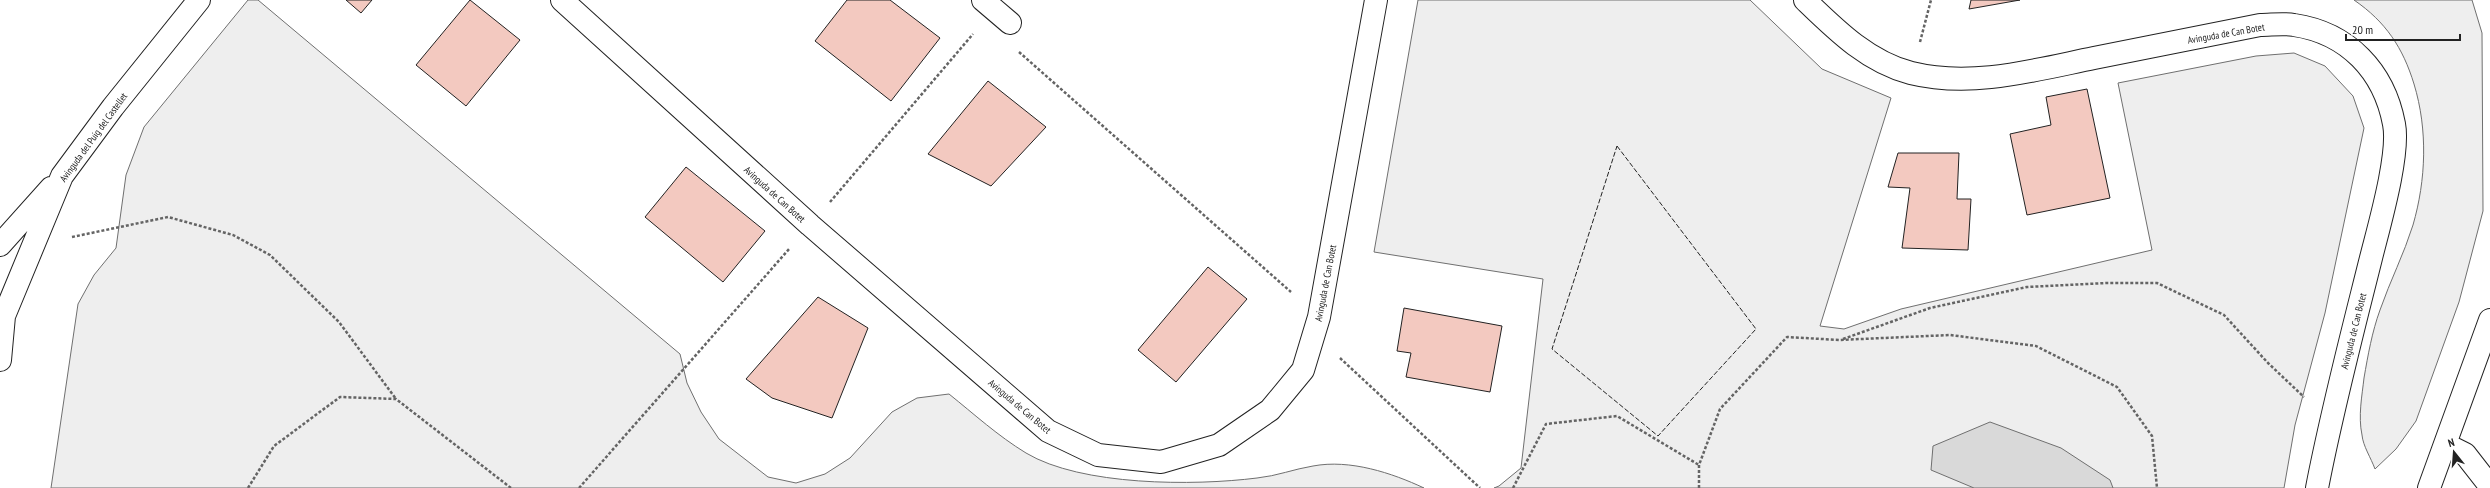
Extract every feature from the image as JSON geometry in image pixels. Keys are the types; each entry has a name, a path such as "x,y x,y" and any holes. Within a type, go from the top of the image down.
{"street":[{"name":"Avinguda del Puig del Castellet","path":"0,360 4,316 62,176 113,107 199,0"},
{"name":"Avinguda de Can Botet","path":"562,0 810,225 1048,431 1098,456 1161,462 1219,445 1270,410 1303,370 1317,326 1376,0"},
{"path":"983,0 1010,23"},
{"name":"Avinguda de Can Botet","path":"1805,0 1841,34 1871,56 1911,73 1944,78 2006,76 2260,25 2294,25 2325,34 2352,49 2374,72 2388,98 2395,126 2393,157 2382,214 2330,422 2317,488"},
{"path":"0,245 62,176"},
{"path":"2429,488 2490,320"},
{"path":"2446,444 2465,454 2490,486"}],"path":[{"path":"1911,73 1931,0"},
{"path":"579,488 810,225 974,33"},
{"path":"1014,48 1317,326 1480,488"},
{"path":"34,244 168,217 233,235 270,255 339,322 396,399 511,488"},
{"path":"1839,340 1930,308 2027,287 2107,283 2157,283 2224,315 2268,363 2330,422"},
{"path":"1699,488 1699,465 1720,410 1787,337 1839,340 1950,335 2036,346 2118,387 2152,436 2157,488"},
{"path":"248,488 274,446 340,397 396,399"},
{"path":"1513,488 1546,424 1617,416 1699,465"}],"shaded area":[{"path":"248,0 258,0 680,354 687,383 701,412 719,439 768,477 796,483 825,474 850,458 892,412 917,398 949,394 996,432 1026,453 1049,464 1076,472 1107,478 1138,481 1202,482 1257,478 1313,466 1341,464 1385,473 1424,488 51,488 78,304 94,275 116,248 126,175 144,127"},
{"path":"1418,0 1750,0 1822,69 1891,98 1820,326 1844,329 1901,309 2152,250 2118,83 2256,56 2294,53 2325,66 2353,96 2364,128 2325,313 2295,425 2284,488 1494,488 1499,486 1521,468 1543,279 1374,252"},
{"path":"2354,0 2472,0 2482,33 2483,211 2459,302 2416,421 2396,449 2375,469 2364,443 2360,421 2364,378 2370,344 2377,318 2413,225 2421,190 2424,155 2422,119 2419,101 2410,71 2399,47 2392,37 2375,17"},
{"path":"1990,422 2061,448 2110,480 2113,488 1974,488 1931,470 1933,446"}],"building":[{"path":"346,0 372,0 361,13"},
{"path":"470,0 520,40 466,106 416,65"},
{"path":"847,0 890,0 940,38 891,101 815,41"},
{"path":"1971,0 2020,0 1969,9"},
{"path":"988,81 1046,127 991,186 928,154"},
{"path":"2087,89 2110,198 2027,215 2010,134 2051,125 2046,97"},
{"path":"1898,153 1959,153 1957,199 1971,199 1968,250 1902,248 1910,188 1888,187"},
{"path":"686,167 765,231 723,282 645,217"},
{"path":"1208,267 1247,299 1176,382 1138,350"},
{"path":"818,297 868,328 832,418 772,398 746,379"},
{"path":"1404,308 1502,326 1490,392 1406,377 1411,353 1397,351"}],"fence":[{"path":"1617,146 1756,329 1658,436 1552,349 1617,146"}]}
